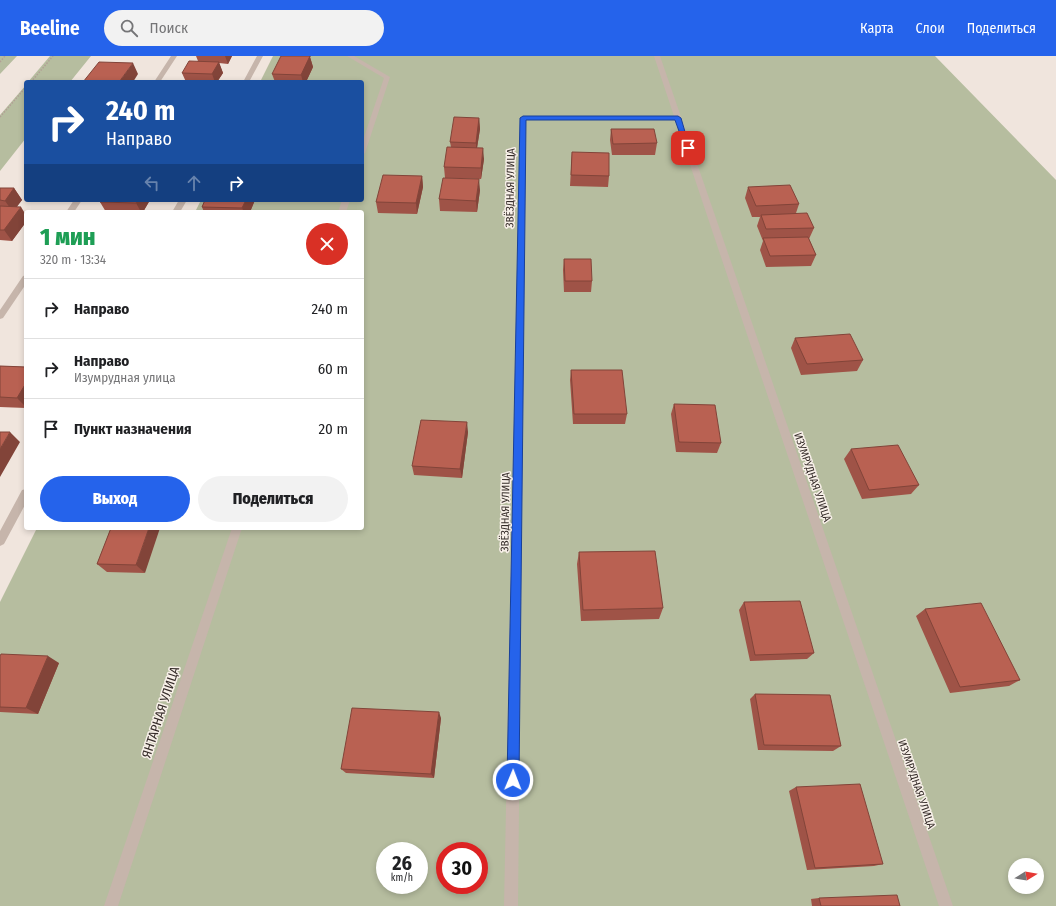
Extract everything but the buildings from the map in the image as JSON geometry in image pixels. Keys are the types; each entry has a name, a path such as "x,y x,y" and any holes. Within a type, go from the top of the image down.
{"street":[{"path":"158,80 174,56"},
{"path":"247,80 260,56"},
{"path":"350,56 387,77 364,147"},
{"name":"ИЗУМРУДНАЯ УЛИЦА","path":"657,56 946,906"},
{"name":"ЗВЁЗДНАЯ УЛИЦА","path":"511,906 523,118 678,118"},
{"path":"0,316 24,281"},
{"path":"0,541 24,496"},
{"name":"ЯНТАРНАЯ УЛИЦА","path":"111,906 236,530"}],"path":[{"path":"0,62 5,56"},
{"path":"32,80 53,56"},
{"path":"0,117 24,89"}],"green space":[{"path":"0,56 17,56 0,74"},
{"path":"50,56 91,56 72,80 30,80"},
{"path":"273,56 935,56 1056,180 1056,906 0,906 0,602 36,530 364,530 364,210 196,210 200,202 364,202 364,80 261,80"},
{"path":"24,87 24,141 0,171 0,115"}],"route":[{"path":"513,780 523,118 678,118 688,148"}]}
